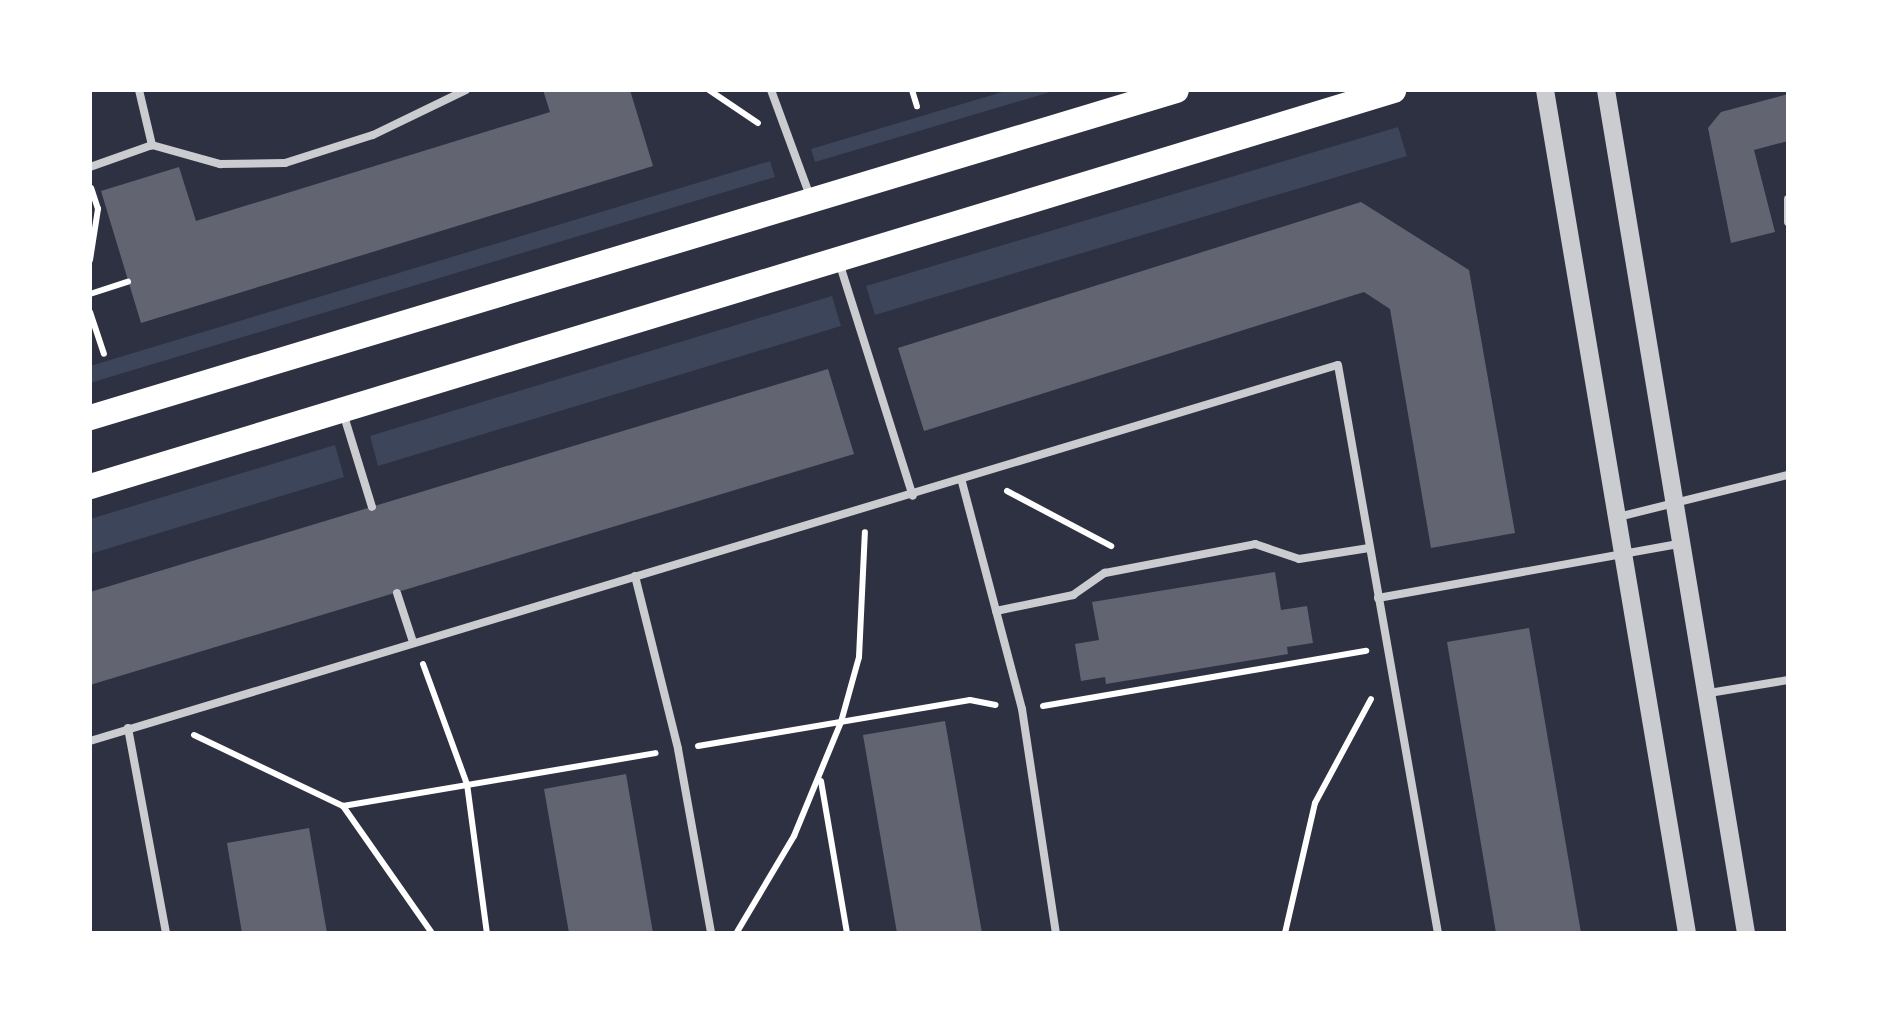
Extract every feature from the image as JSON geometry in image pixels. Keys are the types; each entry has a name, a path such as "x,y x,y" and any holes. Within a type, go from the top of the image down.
{"main road":[{"path":"90,417 1176,90"},
{"path":"90,486 1393,90"}],"street":[{"path":"1545,90 1687,933"},
{"path":"1606,90 1746,933"}],"lane":[{"path":"139,90 152,145"},
{"path":"90,168 152,145 220,164 285,162 373,136 466,90"},
{"path":"772,90 812,200"},
{"path":"1788,200 1788,222"},
{"path":"838,257 913,496"},
{"path":"90,741 412,642 979,477 1338,365 1438,933"},
{"path":"342,410 372,507"},
{"path":"1617,517 1676,507 1788,475"},
{"path":"962,482 1022,709 1056,933"},
{"path":"996,611 1073,595 1104,573 1255,544 1299,559 1369,548"},
{"path":"1378,598 1682,544"},
{"path":"635,576 678,749 712,933"},
{"path":"398,592 412,642"},
{"path":"1706,694 1788,680"},
{"path":"128,728 166,933"}],"path":[{"path":"709,90 791,144"},
{"path":"912,90 916,106"},
{"path":"90,186 98,209 90,260"},
{"path":"90,294 128,282"},
{"path":"90,312 104,354"},
{"path":"979,477 1148,565"},
{"path":"736,933 820,778 841,722 859,658 865,509"},
{"path":"412,642 467,784 487,933"},
{"path":"343,806 970,700 1022,709 1387,647"},
{"path":"1285,933 1315,804 1359,713 1392,675"},
{"path":"160,718 343,806 432,933"},
{"path":"820,778 847,933"}],"shaded area":[{"path":"1009,90 1057,90 815,162 811,149"},
{"path":"1398,127 1407,156 875,315 866,286"},
{"path":"770,161 775,177 90,383 90,366"},
{"path":"832,296 841,326 378,466 370,436"},
{"path":"335,445 344,477 90,554 90,519"}],"building":[{"path":"543,90 630,90 653,166 141,323 101,191 179,167 196,221 550,112"},
{"path":"1788,94 1788,141 1754,150 1775,232 1731,243 1708,128 1721,112"},
{"path":"1361,202 1469,270 1515,533 1431,548 1390,309 1364,292 924,431 898,348"},
{"path":"828,369 854,454 90,685 90,592"},
{"path":"1275,572 1281,610 1307,606 1313,643 1287,647 1288,654 1106,684 1105,677 1081,681 1075,644 1099,640 1092,602"},
{"path":"1529,628 1581,933 1496,933 1447,642"},
{"path":"945,721 982,933 897,933 863,735"},
{"path":"626,774 653,933 569,933 544,789"},
{"path":"309,828 327,933 242,933 227,843"}]}
